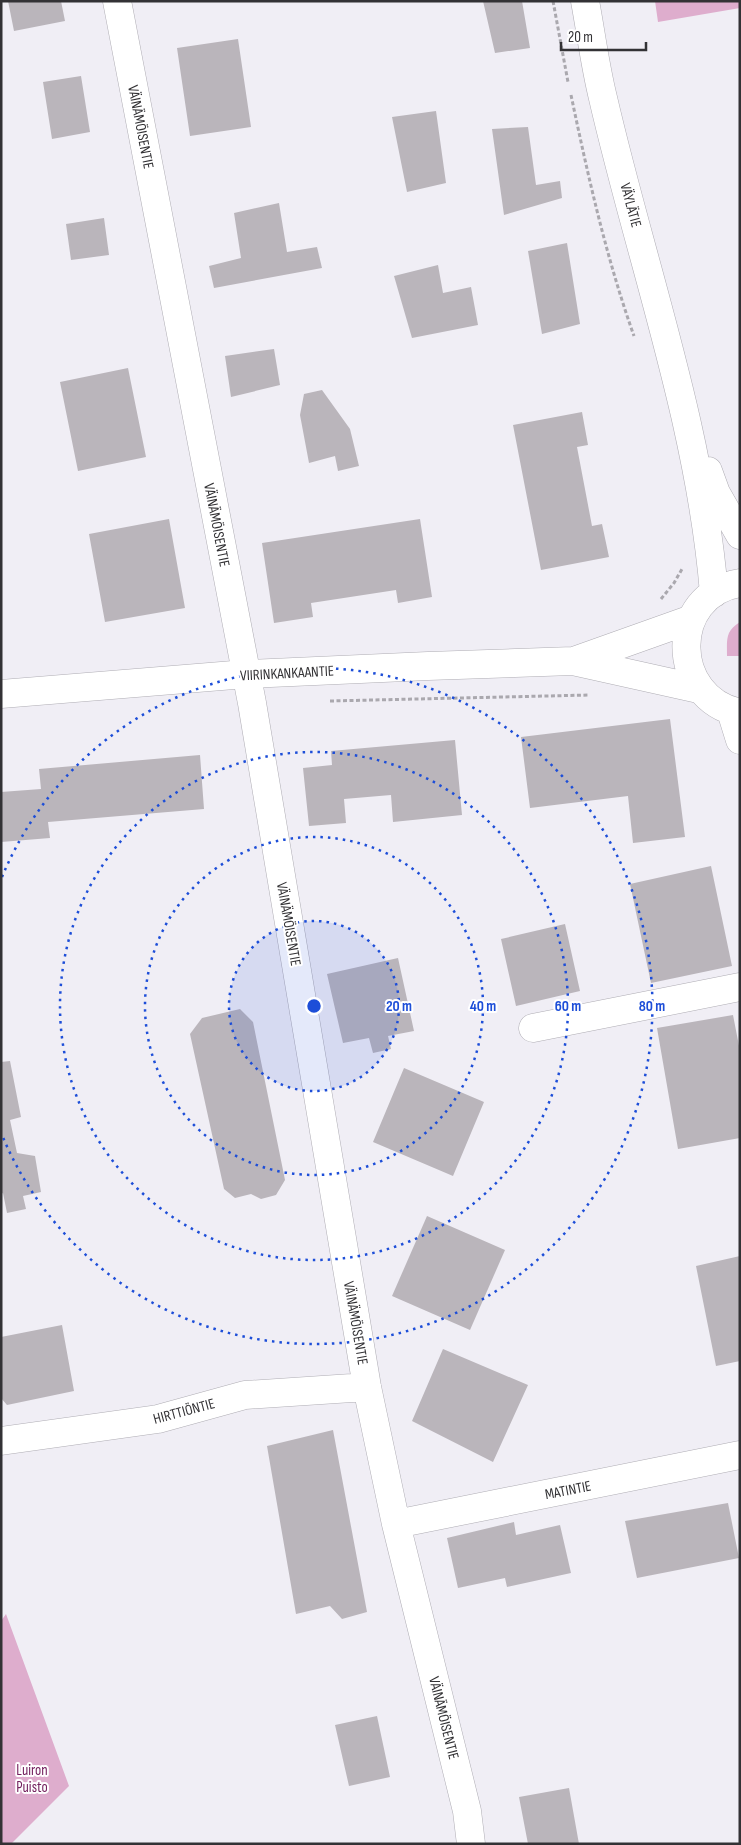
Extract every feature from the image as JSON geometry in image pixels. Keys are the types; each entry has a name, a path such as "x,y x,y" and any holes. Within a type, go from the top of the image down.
{"street":[{"name":"VÄINÄMÖISENTIE","path":"116,1 246,674 367,1387 396,1524 465,1802 472,1844"},
{"name":"VÄYLÄTIE","path":"585,1 602,97 684,407 703,502 714,593"},
{"name":"VÄYLÄTIE","path":"684,407 716,493 740,535"},
{"path":"740,583 732,584 714,593 701,604 692,619 687,633 686,655 691,676 699,689 713,702 735,712 740,740"},
{"name":"VIIRINKANKAANTIE","path":"573,661 692,619"},
{"name":"VIIRINKANKAANTIE","path":"1,694 246,674 573,661 699,689"},
{"path":"533,1028 740,987"},
{"name":"HIRTTIÖNTIE","path":"1,1441 158,1419 245,1395 367,1387"},
{"name":"MATINTIE","path":"396,1524 740,1455"}],"path":[{"path":"657,604 674,583 686,562"},
{"path":"329,701 591,695"}],"green space":[{"path":"655,1 740,1 740,8 658,22"},
{"path":"740,622 740,656 727,656 729,632"},
{"name":"Luiron Puisto","path":"6,1614 69,1786 11,1844 1,1844 1,1621"}],"building":[{"path":"8,1 61,1 65,21 14,31"},
{"path":"483,1 522,1 530,48 495,53"},
{"path":"238,39 251,127 190,136 177,48"},
{"path":"81,76 90,132 52,139 43,82"},
{"path":"436,111 446,183 407,192 392,117"},
{"path":"528,127 536,185 560,181 562,198 504,215 492,129"},
{"path":"279,203 287,252 317,247 322,268 214,288 209,266 241,258 234,213"},
{"path":"104,218 109,255 71,260 66,224"},
{"path":"567,243 580,324 542,334 528,251"},
{"path":"438,265 443,293 471,287 478,325 412,338 394,276"},
{"path":"274,349 280,385 231,397 225,356"},
{"path":"128,368 146,457 78,471 60,382"},
{"path":"322,390 350,429 359,466 338,471 335,456 309,463 300,415 304,394"},
{"path":"582,412 588,445 577,447 592,526 602,524 609,557 541,570 513,425"},
{"path":"169,519 185,608 105,622 89,534"},
{"path":"420,519 432,597 398,603 396,590 311,603 313,617 274,623 262,543"},
{"path":"670,719 685,837 633,843 628,796 530,808 521,737"},
{"path":"455,740 462,815 393,822 391,795 344,799 346,823 309,826 303,768 332,765 331,751"},
{"path":"200,755 204,809 48,822 50,838 1,842 1,792 41,789 39,769"},
{"path":"711,866 732,966 651,983 630,884"},
{"path":"565,924 580,991 516,1006 501,939"},
{"path":"398,958 414,1031 388,1036 391,1049 373,1053 369,1038 343,1043 327,974"},
{"path":"240,1009 253,1022 285,1180 276,1195 261,1199 251,1194 235,1198 224,1189 190,1034 202,1018"},
{"path":"733,1015 740,1051 740,1138 678,1149 657,1028"},
{"path":"10,1061 21,1117 10,1120 17,1153 35,1156 41,1192 23,1196 26,1209 7,1213 3,1193 1,1194 1,1062"},
{"path":"404,1068 484,1102 453,1176 373,1142"},
{"path":"427,1216 505,1250 470,1330 392,1296"},
{"path":"740,1256 740,1361 716,1366 696,1266"},
{"path":"62,1325 74,1391 7,1405 1,1398 1,1337"},
{"path":"443,1349 528,1385 493,1462 412,1421"},
{"path":"333,1430 367,1612 342,1619 330,1606 296,1614 267,1446"},
{"path":"728,1503 739,1558 637,1578 625,1521"},
{"path":"514,1522 516,1535 560,1525 571,1573 507,1587 505,1578 458,1588 447,1538"},
{"path":"377,1716 390,1777 349,1786 335,1725"},
{"path":"569,1788 579,1844 528,1844 519,1797"}]}
